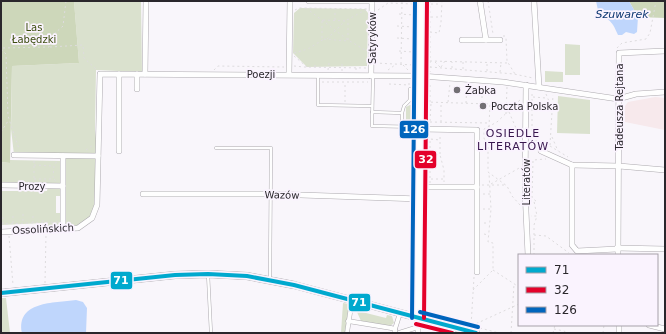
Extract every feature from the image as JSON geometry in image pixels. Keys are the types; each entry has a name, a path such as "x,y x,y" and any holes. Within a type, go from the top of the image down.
{"street":[{"path":"145,74 146,1"},
{"path":"288,74 290,1"},
{"name":"Satyryków","path":"309,1 372,1 372,76"},
{"path":"480,1 486,40"},
{"path":"534,1 539,87"},
{"path":"418,3 421,76 418,333"},
{"path":"462,40 500,40"},
{"name":"Tadeusza Rejtana","path":"617,251 619,53 665,51"},
{"name":"Poezji","path":"100,74 288,74 316,71 372,76 421,76"},
{"name":"Ossolińskich","path":"1,232 62,229 82,226 89,221 95,212 97,205 100,74"},
{"path":"119,74 119,151"},
{"path":"137,74 137,89"},
{"path":"421,76 526,85 618,99 636,94 665,92"},
{"name":"Literatów","path":"526,85 525,190 528,254"},
{"path":"421,128 430,130 476,130 479,186 476,274"},
{"path":"542,151 572,165 619,166 665,170"},
{"path":"14,155 98,156"},
{"path":"62,229 63,156"},
{"path":"572,165 572,245 574,249 577,251 665,249"},
{"name":"Prozy","path":"1,185 62,184"},
{"path":"420,188 479,186"},
{"name":"Wazów","path":"143,194 271,194 420,199"},
{"path":"1,293 175,275 208,274 270,280 400,312 418,318 477,330"},
{"path":"347,333 352,300"},
{"path":"348,321 395,331 400,312"},
{"path":"652,326 665,329"},
{"path":"399,333 414,328"}],"lane":[{"path":"316,71 318,105 372,106"},
{"path":"372,76 372,126 421,128"},
{"path":"402,127 402,113 404,106 410,100 410,89"},
{"path":"372,112 402,113"},
{"path":"216,148 271,148 270,280"},
{"path":"208,274 210,333"}],"path":[{"path":"49,47 54,34 63,26 66,1"},
{"path":"414,1 418,3"},
{"path":"430,1 430,72"},
{"path":"430,32 439,33 442,17 442,1"},
{"path":"616,48 622,43 646,39 650,33 656,1"},
{"path":"402,2 402,64 410,73"},
{"path":"376,12 385,4 402,2 418,3"},
{"path":"414,45 414,15 418,3"},
{"path":"430,4 442,4"},
{"path":"294,12 299,8 368,9 348,20 323,20"},
{"path":"306,8 349,41 364,50 369,50"},
{"path":"335,20 336,8"},
{"path":"399,14 414,15"},
{"path":"430,17 442,17"},
{"path":"323,20 324,39"},
{"path":"326,40 345,20"},
{"path":"348,20 349,41"},
{"path":"397,26 414,27"},
{"path":"397,38 414,39"},
{"path":"324,39 349,41"},
{"path":"292,54 308,49 324,39"},
{"path":"2,48 83,45 84,58 100,74"},
{"path":"2,48 6,54 9,121 22,155"},
{"path":"292,50 292,58"},
{"path":"399,51 414,52 414,65"},
{"path":"292,54 307,67 316,71 328,69 369,68"},
{"path":"430,61 463,61 508,64"},
{"path":"434,61 441,68"},
{"path":"441,68 445,61"},
{"path":"452,61 452,69"},
{"path":"463,61 463,70"},
{"path":"486,72 487,62"},
{"path":"328,69 329,63"},
{"path":"342,63 342,69"},
{"path":"375,63 417,65"},
{"path":"500,72 501,63"},
{"path":"292,64 299,67 307,67"},
{"path":"315,64 316,71"},
{"path":"384,73 395,64"},
{"path":"424,65 463,70 514,73 536,78"},
{"path":"213,71 218,66 286,68"},
{"path":"361,78 361,84"},
{"path":"388,84 409,85 410,79"},
{"path":"430,81 430,140 440,140"},
{"path":"322,82 361,84 368,82"},
{"path":"345,82 345,106"},
{"path":"448,102 450,82"},
{"path":"466,103 467,83"},
{"path":"482,84 482,103"},
{"path":"506,114 507,86"},
{"path":"532,90 532,145 550,146 568,157"},
{"path":"546,92 546,98 552,107"},
{"path":"550,146 554,93"},
{"path":"532,97 546,98"},
{"path":"473,290 492,270 493,243 488,242 491,194 488,150 484,138 484,129 509,112 522,98"},
{"path":"426,102 490,104 489,127"},
{"path":"441,102 441,122"},
{"path":"509,112 519,135"},
{"path":"1,132 9,121"},
{"path":"430,122 490,123"},
{"path":"553,130 551,136 558,151"},
{"path":"440,132 440,155 444,170 444,186"},
{"path":"528,138 536,139 537,145"},
{"path":"430,183 430,139 440,140"},
{"path":"82,153 96,142"},
{"path":"430,154 440,155"},
{"path":"34,160 34,183"},
{"path":"53,179 54,166 58,160"},
{"path":"532,160 537,216 534,225 534,254"},
{"path":"34,165 54,166"},
{"path":"490,185 498,179 522,167"},
{"path":"489,172 506,185 512,196 519,205 521,205"},
{"path":"34,179 53,179 62,184"},
{"path":"430,179 444,179"},
{"path":"479,186 506,185"},
{"path":"483,194 491,194"},
{"path":"530,201 535,201"},
{"path":"483,209 491,210"},
{"path":"23,214 23,224"},
{"path":"13,215 13,224"},
{"path":"33,216 33,223"},
{"path":"530,216 537,216"},
{"path":"3,217 2,224 60,222"},
{"path":"43,217 43,223"},
{"path":"45,284 46,230"},
{"path":"9,232 13,287"},
{"path":"484,234 488,235"},
{"path":"534,235 546,236 569,253"},
{"path":"492,270 518,286"},
{"path":"476,274 473,290 472,326 514,308 518,305"},
{"path":"511,333 514,308 514,284"},
{"path":"553,333 555,326"},
{"path":"554,329 564,330 567,333"},
{"path":"477,330 499,333"}],"shaded area":[{"path":"655,97 665,98 665,130 625,122 625,106 628,102"}],"green space":[{"name":"Las Łabędzki","path":"1,1 74,1 79,63 12,66 10,163 1,162"},
{"path":"74,1 141,1 142,72 96,70 95,130 98,156 95,212 82,226 46,230 45,223 1,225 1,191 47,191 48,186 1,185 1,162 10,163 10,160 63,161 63,156 14,155 11,129 12,66 79,63","holes":["56,196 63,196 62,213 56,213"]},
{"path":"629,1 665,1 665,18 638,17"},
{"path":"300,8 365,9 368,13 367,66 307,67 293,53 294,13"},
{"path":"565,44 580,45 580,75 565,75"},
{"path":"545,71 563,72 563,82 545,82"},
{"path":"558,96 590,100 590,134 557,133"},
{"path":"410,105 417,105 416,118 409,123 406,120 406,107"},
{"path":"1,298 6,298 10,333 1,333"},
{"path":"343,303 349,304 345,333 341,333"},
{"path":"357,312 386,318 387,315 392,316 394,323 390,326 361,321"}],"water":[{"name":"Szuwarek","path":"596,1 629,1 638,17 637,32 634,34 626,32 622,35 618,35 611,22 599,15"},
{"path":"76,300 83,302 87,308 86,333 22,333 22,323 25,315 31,309 48,303"}],"transit line":[{"name":"126","path":"412,318 415,1"},
{"name":"32","path":"424,318 427,1"},
{"name":"71","path":"1,293 175,275 208,274 247,276 294,285 476,333"},
{"name":"126","path":"420,312 478,327"},
{"name":"32","path":"416,324 452,333"}],"place":[{"name":"Żabka","path":"457,90"},
{"name":"Poczta Polska","path":"483,106"}],"district":[{"name":"OSIEDLE LITERATÓW","path":"513,139"}]}
